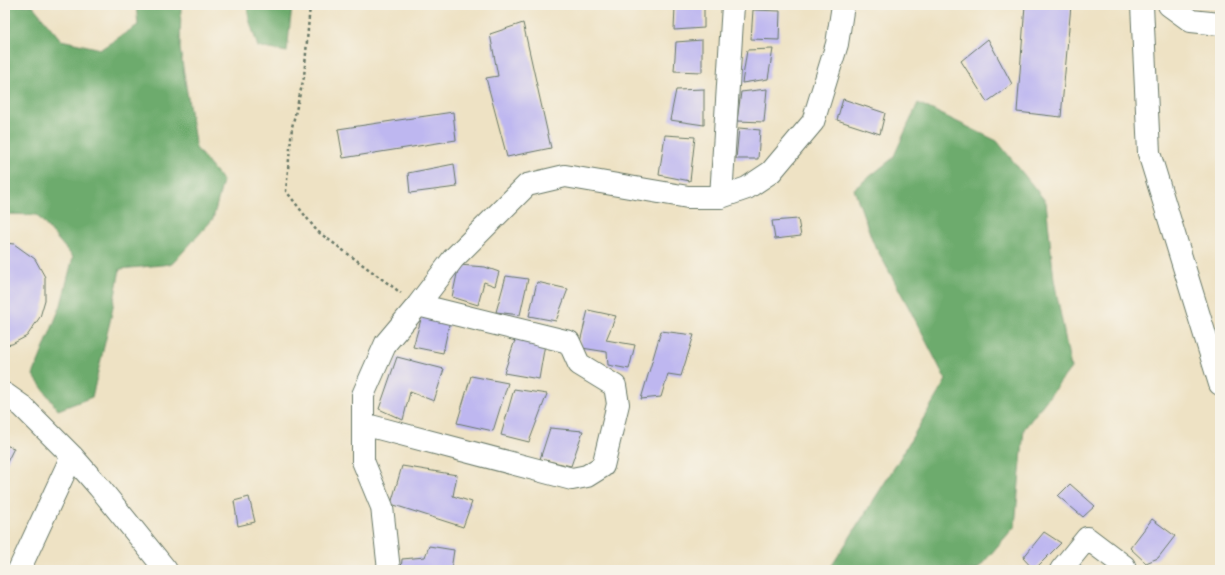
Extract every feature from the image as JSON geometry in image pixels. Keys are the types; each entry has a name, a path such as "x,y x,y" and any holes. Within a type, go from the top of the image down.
{"street":[{"path":"721,197 733,5"},
{"path":"390,570 382,507 363,461 363,395 386,343 418,305 452,259 527,186 565,176 688,197 721,197 747,188 772,172 813,122 838,44 843,5"},
{"path":"1142,5 1149,153 1220,384"},
{"path":"1169,5 1191,21 1220,24"},
{"path":"363,424 572,479 587,476 603,466 618,404 616,386 579,364 569,342 418,305"},
{"path":"5,394 22,406 100,486 166,570"},
{"path":"19,570 72,456"},
{"path":"1061,570 1087,538 1124,566 1120,570"}],"path":[{"path":"310,5 304,77 292,127 286,191 317,231 418,305"}],"green space":[{"path":"5,5 32,5 61,40 101,49 138,25 136,5 181,5 180,49 196,148 223,181 213,219 172,264 120,269 111,317 92,397 58,410 33,375 61,305 73,257 37,215 5,214"},
{"path":"247,5 292,5 287,52 258,47 249,19"},
{"path":"918,103 997,141 1046,202 1054,280 1071,368 1024,429 1015,526 977,570 829,570 896,465 946,380 873,242 854,189 893,158"}],"building":[{"path":"704,5 704,28 674,30 675,6"},
{"path":"1025,5 1071,5 1061,117 1017,112"},
{"path":"753,10 780,11 779,40 751,39"},
{"path":"523,23 551,148 507,157 486,78 498,76 490,34"},
{"path":"988,39 1012,84 987,102 961,61"},
{"path":"702,40 702,72 674,71 676,42"},
{"path":"773,49 768,79 742,83 747,50"},
{"path":"704,89 704,125 670,120 676,90"},
{"path":"767,89 764,122 737,121 741,92"},
{"path":"843,99 885,113 880,134 837,120"},
{"path":"453,112 456,140 343,158 338,129"},
{"path":"739,128 760,130 758,159 736,159"},
{"path":"665,135 695,137 690,181 659,175"},
{"path":"454,164 457,187 410,193 408,173"},
{"path":"798,219 801,236 775,239 772,221"},
{"path":"5,243 14,244 35,259 45,277 45,300 40,317 27,336 12,344 5,345"},
{"path":"459,265 485,267 499,272 495,286 484,282 478,305 452,297"},
{"path":"506,276 528,279 520,315 496,312"},
{"path":"537,282 568,289 556,321 529,316"},
{"path":"588,310 616,316 606,340 635,345 629,369 608,365 607,352 582,348 580,342"},
{"path":"422,316 450,320 443,353 413,347"},
{"path":"661,331 694,335 681,376 668,374 661,397 641,399"},
{"path":"516,337 545,344 539,379 504,373"},
{"path":"397,357 444,369 434,401 410,392 403,420 379,409"},
{"path":"471,376 508,383 493,431 457,423"},
{"path":"514,389 547,394 529,442 501,435"},
{"path":"550,428 583,431 571,466 540,459"},
{"path":"5,445 14,448 7,462 5,461"},
{"path":"402,466 457,475 453,496 472,502 463,527 391,504"},
{"path":"1070,484 1095,506 1083,517 1058,496"},
{"path":"249,497 255,522 238,526 234,501"},
{"path":"1152,519 1175,536 1158,558 1146,563 1130,548"},
{"path":"1044,532 1061,543 1034,570 1023,558"},
{"path":"429,546 454,550 451,570 401,570 402,559 425,557"},
{"path":"1075,563 1086,570 1069,570"}]}
